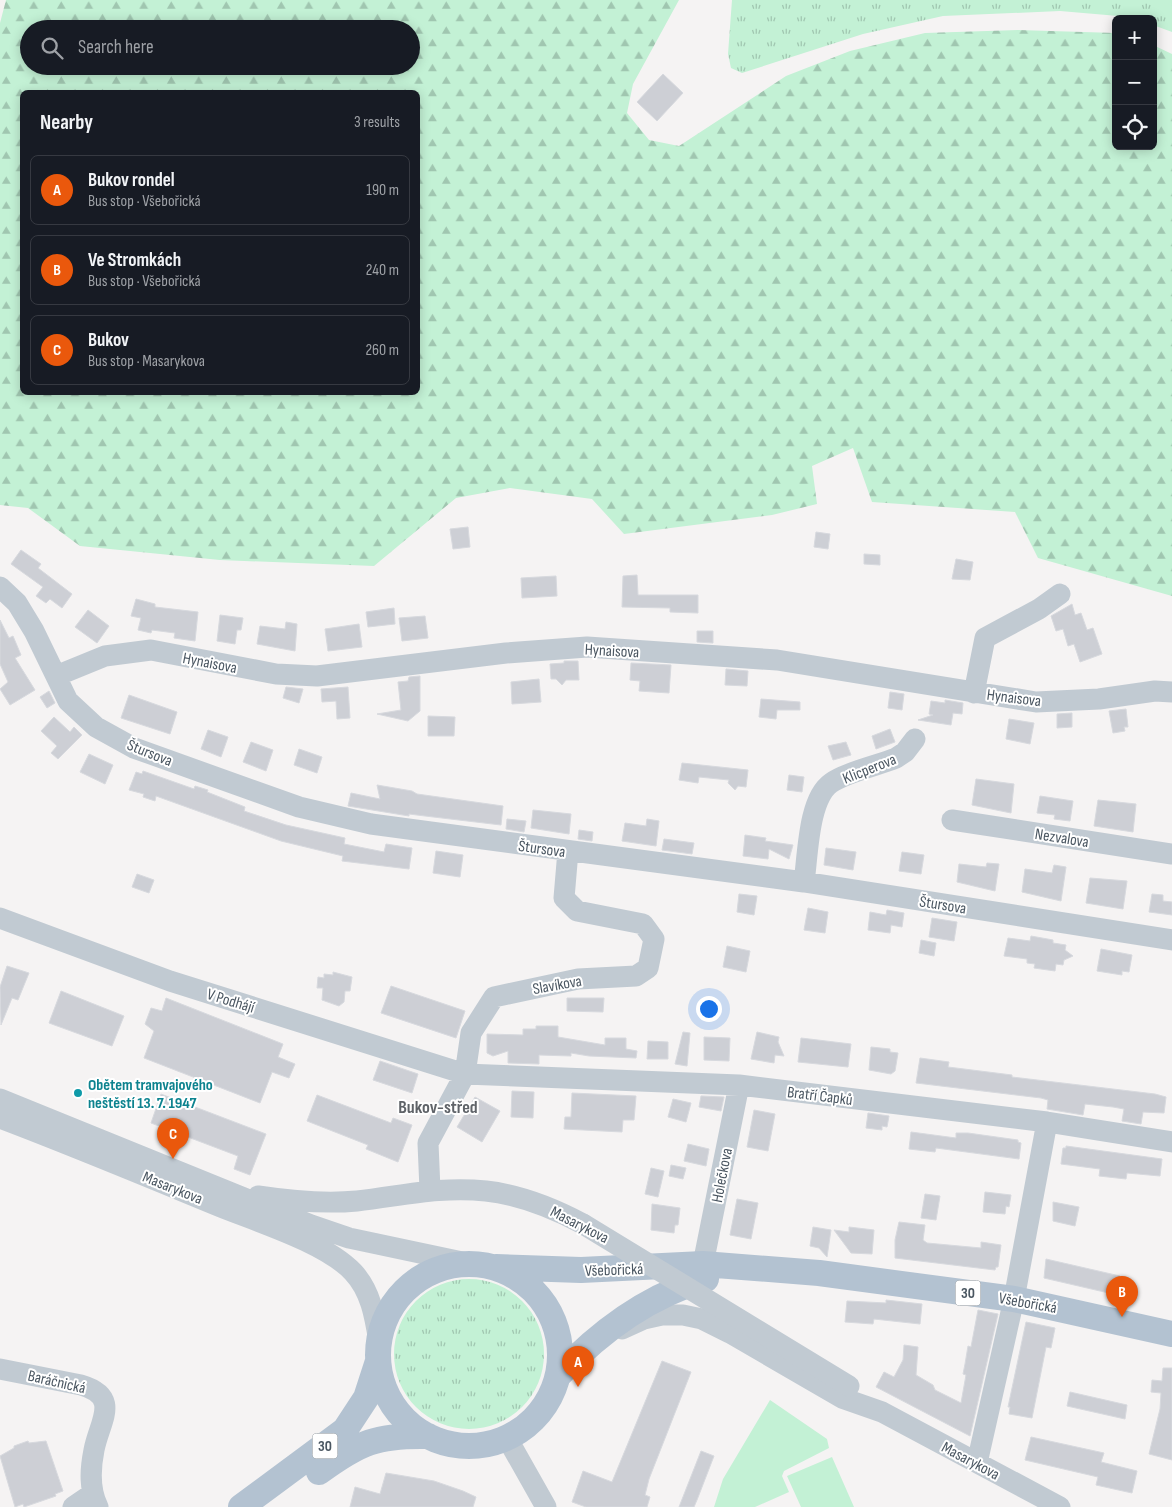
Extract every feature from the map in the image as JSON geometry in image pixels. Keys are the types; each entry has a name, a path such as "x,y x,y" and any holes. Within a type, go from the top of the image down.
{"main road":[{"name":"30","path":"241,1507 346,1430 366,1398 378,1351 390,1309 407,1288 435,1270 467,1263 496,1267 514,1275 531,1287 545,1303 552,1316 560,1345 558,1376 554,1388 540,1412 522,1430 507,1438 494,1443 468,1446 446,1443 428,1436 409,1423 394,1407 381,1378 378,1351"},
{"name":"Všebořická","path":"496,1267 581,1270 703,1264 762,1267 1014,1299 1172,1334"},
{"name":"Všebořická","path":"558,1376 592,1342 638,1309 662,1296 696,1282 762,1267"},
{"name":"30","path":"270,1507 345,1454 370,1440 399,1436 428,1436"}],"street":[{"name":"Štursova","path":"0,587 17,603 34,631 68,701 96,727 134,748 299,808 371,824 568,852 804,882 1172,940"},
{"path":"974,693 985,638 1039,609 1060,594"},
{"name":"Hynaisova","path":"56,676 105,656 151,650 276,674 317,676 506,652 587,648 777,660 1036,702 1099,699 1155,691 1172,692"},
{"name":"Klicperova","path":"804,882 815,806 821,793 831,782 896,758 905,752 915,739"},
{"name":"Nezvalova","path":"952,820 1172,854"},
{"name":"Slavíkova","path":"430,1190 428,1143 465,1074 471,1032 494,997 578,979 636,976 648,968 654,939 644,924 577,911 564,898 568,852"},
{"name":"V Podhájí","path":"0,918 170,981 465,1074"},
{"name":"Bratří Čapků","path":"465,1074 739,1085 1047,1122 1172,1142"},
{"name":"Holečkova","path":"703,1264 739,1085"},
{"name":"Masarykova","path":"0,1099 311,1225 349,1238 467,1263"},
{"name":"Masarykova","path":"0,1118 240,1214 331,1256 353,1272 371,1302 378,1351"},
{"path":"977,1463 1014,1299 1047,1122"},
{"name":"Masarykova","path":"232,1193 335,1202 372,1199 430,1190 459,1189 510,1195 558,1211 583,1224 849,1386 882,1412"},
{"name":"Masarykova","path":"592,1342 644,1319 662,1315 684,1315 702,1320 730,1333 842,1398 882,1412 1060,1507"},
{"name":"Baráčnická","path":"0,1369 80,1385 100,1395 104,1401 106,1413 92,1459 95,1501 73,1507"},
{"path":"507,1438 546,1507"}],"green space":[{"path":"6,0 679,0 633,84 627,113 649,140 679,146 786,76 850,51 925,33 1018,30 1112,33 1112,150 1157,150 1157,47 1172,54 1172,596 1038,558 1015,512 872,502 853,448 812,466 817,504 772,515 624,534 592,499 510,488 456,498 374,566 220,560 80,546 28,508 0,505 0,23"},
{"path":"732,0 1172,0 1172,32 1157,26 1157,15 1112,15 1060,11 943,16 863,34 742,73 731,68 728,54"},
{"path":"469,1279 498,1285 522,1301 538,1325 544,1354 538,1383 522,1407 498,1423 469,1429 440,1423 416,1407 400,1383 394,1354 400,1325 416,1301 440,1285"},
{"path":"770,1400 827,1439 829,1448 784,1471 782,1476 789,1492 755,1507 714,1507 723,1479"},
{"path":"832,1457 854,1507 801,1507 787,1476"}],"building":[{"path":"663,74 683,93 657,121 637,102"},
{"path":"468,527 470,547 453,549 450,529"},
{"path":"816,532 830,534 828,549 814,547"},
{"path":"21,550 41,564 38,568 72,594 62,608 50,599 46,603 36,596 43,587 11,564"},
{"path":"864,554 880,555 880,565 864,564"},
{"path":"956,559 973,562 970,580 952,579"},
{"path":"637,575 638,595 698,595 698,613 670,612 670,608 622,607 623,576"},
{"path":"556,576 557,596 522,598 521,578"},
{"path":"136,599 155,604 155,607 198,612 195,641 174,638 175,633 152,630 151,633 138,630 141,618 131,616"},
{"path":"1072,604 1075,615 1081,613 1087,630 1093,628 1102,654 1080,662 1074,644 1068,646 1063,629 1056,631 1051,616"},
{"path":"394,608 395,624 368,627 366,612"},
{"path":"88,610 109,626 97,643 75,627"},
{"path":"220,615 243,618 241,630 237,630 235,644 217,641"},
{"path":"425,616 428,638 402,641 399,618"},
{"path":"0,620 9,638 13,636 21,655 15,658 35,690 10,705 0,689 8,682 0,664"},
{"path":"286,622 297,624 295,651 257,644 260,626 285,629"},
{"path":"359,624 362,647 328,651 325,629"},
{"path":"697,631 713,631 713,643 697,642"},
{"path":"564,661 578,661 579,680 566,680 562,685 556,679 551,679 550,664 564,663"},
{"path":"631,663 671,665 669,693 639,691 640,681 630,680"},
{"path":"726,669 748,671 747,686 725,685"},
{"path":"420,676 420,711 408,721 377,714 401,710 398,682 408,681 409,677"},
{"path":"539,679 541,702 512,704 511,682"},
{"path":"286,687 303,689 299,703 283,698"},
{"path":"348,687 350,718 337,719 336,701 322,702 321,689"},
{"path":"49,691 55,703 47,708 40,697"},
{"path":"890,692 904,694 902,710 888,708"},
{"path":"129,695 177,712 170,734 121,718"},
{"path":"761,699 800,702 800,710 777,710 776,719 759,717"},
{"path":"945,700 963,703 962,714 953,713 951,725 918,720 933,715 929,714 931,701 945,703"},
{"path":"1126,709 1128,727 1124,727 1125,731 1113,733 1109,711"},
{"path":"1072,713 1072,727 1057,728 1057,714"},
{"path":"428,716 455,717 454,736 428,736"},
{"path":"54,717 70,732 74,727 82,735 58,759 51,753 57,746 41,731"},
{"path":"1009,719 1034,723 1030,744 1006,739"},
{"path":"890,729 895,742 876,749 872,736"},
{"path":"208,730 228,737 221,757 201,749"},
{"path":"251,742 273,750 266,771 243,762"},
{"path":"846,742 851,755 833,760 828,746"},
{"path":"299,749 322,757 317,773 294,765"},
{"path":"89,754 113,765 105,784 80,772"},
{"path":"682,763 748,770 746,787 738,786 735,790 728,783 729,780 699,777 698,783 679,780"},
{"path":"143,771 194,789 195,786 208,790 207,792 245,807 244,811 286,825 345,838 344,844 384,852 386,844 412,848 409,869 342,861 343,856 281,841 156,796 155,801 143,797 144,794 129,790 136,772 142,774"},
{"path":"789,775 804,777 802,792 787,790"},
{"path":"976,779 1014,784 1011,813 972,805"},
{"path":"377,785 412,791 417,794 503,806 501,825 409,814 409,816 348,806 351,793 380,799"},
{"path":"1040,796 1073,801 1070,821 1054,819 1055,815 1037,813"},
{"path":"1098,800 1136,804 1133,832 1094,826"},
{"path":"533,810 571,814 569,834 531,828"},
{"path":"507,819 526,821 524,832 506,829"},
{"path":"647,819 659,821 656,846 622,841 625,823 646,826"},
{"path":"579,830 593,832 592,841 578,839"},
{"path":"745,835 766,838 765,841 793,845 789,859 769,849 768,859 743,856"},
{"path":"664,839 694,843 692,854 662,850"},
{"path":"826,848 856,852 853,870 824,865"},
{"path":"436,851 463,855 460,877 433,873"},
{"path":"902,852 924,855 921,874 899,871"},
{"path":"987,863 999,864 995,891 957,882 959,864 986,867"},
{"path":"1054,865 1066,867 1061,901 1022,892 1025,869 1052,873"},
{"path":"137,874 154,880 149,893 132,887"},
{"path":"1090,878 1127,881 1123,909 1086,903"},
{"path":"739,894 757,896 754,915 737,912"},
{"path":"1152,894 1163,895 1163,901 1172,902 1172,915 1149,912"},
{"path":"808,908 828,912 825,933 804,930"},
{"path":"887,910 904,913 902,927 891,925 890,933 868,930 870,912 886,915"},
{"path":"932,918 957,922 954,941 929,937"},
{"path":"1031,936 1053,940 1053,943 1066,945 1065,950 1073,956 1064,960 1063,965 1056,964 1055,971 1034,968 1035,964 1027,963 1027,959 1004,956 1008,938 1030,941"},
{"path":"921,940 936,943 934,956 919,953"},
{"path":"727,946 750,951 746,972 723,967"},
{"path":"1101,949 1132,955 1129,972 1122,971 1122,975 1097,971"},
{"path":"7,966 29,973 18,1000 12,998 1,1025 0,987"},
{"path":"333,972 352,977 350,991 345,991 344,1002 339,1006 322,1000 323,988 317,988 318,977 324,978 324,974 333,975"},
{"path":"391,986 465,1011 456,1038 381,1013"},
{"path":"61,991 124,1016 112,1046 49,1023"},
{"path":"166,998 283,1044 278,1057 295,1064 289,1078 272,1072 260,1103 144,1058 154,1031 145,1024 151,1008 162,1011"},
{"path":"567,998 604,998 603,1012 567,1011"},
{"path":"536,1026 558,1026 558,1037 605,1045 605,1038 626,1038 626,1049 637,1051 636,1058 589,1056 571,1053 571,1056 539,1055 539,1064 508,1063 508,1051 493,1056 487,1053 487,1034 523,1035 523,1029 536,1029"},
{"path":"683,1032 690,1033 687,1066 675,1064"},
{"path":"757,1032 779,1037 778,1042 784,1056 775,1055 774,1063 751,1059"},
{"path":"704,1037 730,1038 729,1061 704,1060"},
{"path":"801,1038 851,1044 848,1067 798,1062"},
{"path":"648,1041 668,1042 668,1059 647,1059"},
{"path":"871,1047 890,1049 890,1052 898,1053 895,1071 891,1074 869,1070"},
{"path":"920,1058 949,1062 948,1067 1012,1075 1012,1077 1155,1094 1166,1097 1164,1113 1143,1112 1141,1124 1122,1121 1124,1109 1085,1104 1083,1115 1047,1109 1048,1100 1041,1098 916,1083"},
{"path":"380,1061 418,1074 412,1093 373,1080"},
{"path":"512,1091 534,1092 533,1118 511,1117"},
{"path":"572,1093 636,1096 634,1120 623,1120 622,1132 564,1129 565,1117 571,1117"},
{"path":"161,1094 266,1134 250,1175 234,1169 238,1156 151,1123"},
{"path":"317,1095 391,1123 393,1118 412,1125 398,1162 366,1149 368,1145 307,1121"},
{"path":"701,1096 724,1097 721,1111 699,1107"},
{"path":"475,1097 500,1111 482,1142 457,1127"},
{"path":"673,1099 691,1103 686,1122 668,1117"},
{"path":"754,1110 775,1114 768,1151 747,1147"},
{"path":"868,1113 889,1116 887,1127 882,1126 882,1130 866,1128"},
{"path":"911,1132 956,1138 956,1133 968,1133 1018,1140 1021,1143 1019,1159 936,1148 935,1152 909,1149"},
{"path":"688,1144 709,1149 706,1166 684,1161"},
{"path":"1066,1146 1162,1159 1160,1176 1127,1173 1126,1179 1099,1176 1100,1169 1061,1164 1063,1148 1066,1148"},
{"path":"671,1165 686,1168 683,1179 669,1176"},
{"path":"651,1168 664,1171 658,1197 645,1194"},
{"path":"985,1192 1011,1195 1009,1207 1006,1206 1005,1214 983,1212"},
{"path":"925,1194 940,1196 936,1220 921,1218"},
{"path":"737,1199 758,1203 751,1239 730,1235"},
{"path":"1053,1202 1079,1207 1075,1226 1053,1221"},
{"path":"652,1204 680,1208 678,1225 675,1225 674,1233 651,1230"},
{"path":"899,1222 925,1225 923,1240 927,1243 981,1248 981,1242 1001,1245 998,1267 995,1270 895,1258 895,1240"},
{"path":"813,1227 831,1230 827,1257 819,1248 810,1246"},
{"path":"849,1227 874,1230 872,1254 851,1253 834,1230 849,1232"},
{"path":"1046,1259 1120,1276 1118,1287 1115,1286 1113,1294 1044,1278"},
{"path":"886,1300 922,1304 920,1324 874,1319 873,1324 845,1322 847,1301 886,1303"},
{"path":"978,1310 998,1314 970,1436 876,1387 884,1372 894,1377 903,1360 904,1345 918,1347 916,1375 933,1385 935,1390 961,1403 966,1375 963,1374 968,1346 971,1347"},
{"path":"1026,1322 1055,1328 1051,1348 1046,1347 1032,1418 1009,1414 1010,1407 1008,1407"},
{"path":"662,1361 691,1372 649,1479 645,1495 650,1497 647,1507 586,1507 572,1502 583,1471 612,1482"},
{"path":"1163,1368 1172,1368 1172,1460 1149,1454 1160,1409 1161,1393 1151,1392 1152,1380 1162,1381"},
{"path":"1070,1392 1127,1405 1125,1419 1067,1406"},
{"path":"1031,1437 1104,1453 1101,1462 1137,1471 1132,1493 1096,1485 1098,1477 1025,1460"},
{"path":"28,1441 29,1443 46,1441 63,1491 55,1494 56,1496 24,1507 23,1504 15,1507 0,1456 14,1448 14,1446"},
{"path":"701,1451 714,1456 697,1500 694,1507 679,1507"},
{"path":"386,1473 434,1481 463,1491 476,1497 473,1507 350,1507 355,1487 380,1494"}],"place":[{"name":"Obětem tramvajového neštěstí 13. 7. 1947","path":"78,1093"},
{"name":"Bukov","path":"173,1159"},
{"name":"Ve Stromkách","path":"1122,1317"},
{"name":"Bukov rondel","path":"578,1387"}],"district":[{"name":"Bukov-střed","path":"438,1107"}]}
